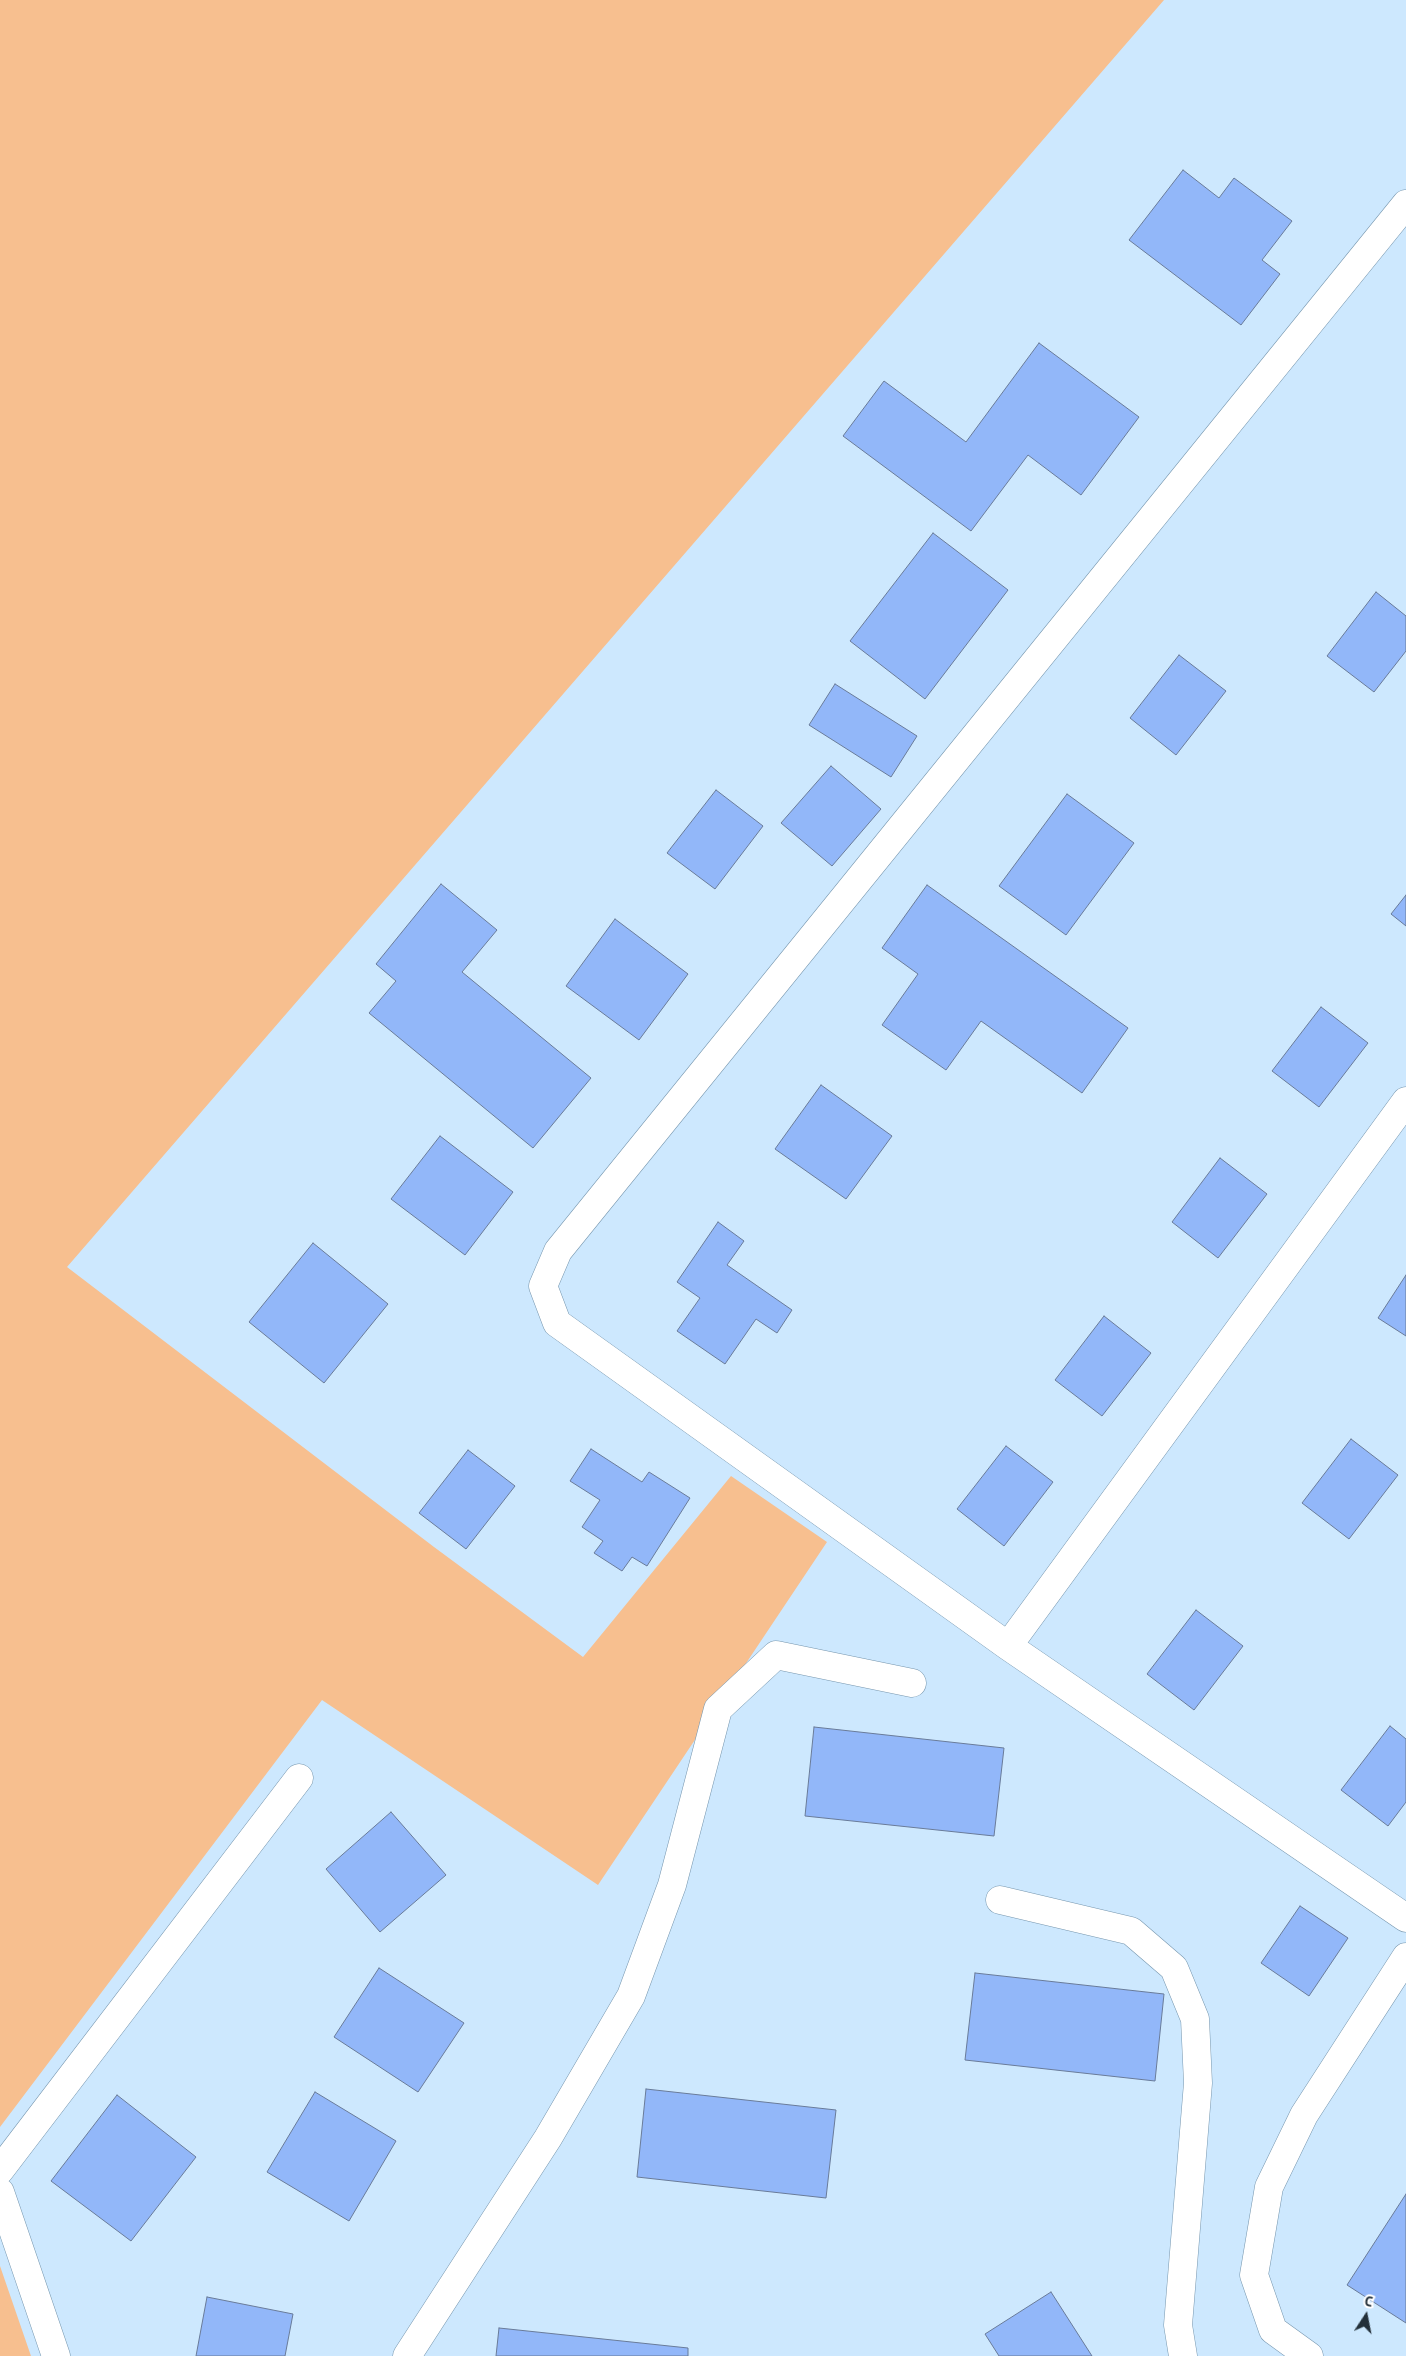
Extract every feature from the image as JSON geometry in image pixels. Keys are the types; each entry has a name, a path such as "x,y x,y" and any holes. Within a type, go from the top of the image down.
{"street":[{"path":"1406,204 558,1251 543,1286 557,1323 1008,1646 1406,1918"},
{"path":"1008,1646 1406,1101"},
{"path":"407,2356 548,2138 631,1996 672,1885 718,1709 776,1655 912,1683"},
{"path":"0,2170 300,1778"},
{"path":"1000,1900 1131,1931 1174,1968 1195,2019 1198,2083 1178,2325 1183,2356"},
{"path":"1309,2356 1273,2330 1254,2275 1269,2186 1304,2115 1406,1957"},
{"path":"0,2192 56,2356"}],"shaded area":[{"path":"0,0 1164,0 67,1267 434,1547 583,1657 731,1476 827,1542 598,1885 322,1700 0,2127"},
{"path":"0,2266 31,2356 0,2356"}],"building":[{"path":"1183,170 1219,198 1234,178 1292,221 1262,260 1280,274 1241,325 1129,240"},
{"path":"1039,343 1139,417 1081,495 1028,455 971,531 843,436 884,381 966,442"},
{"path":"933,533 1008,590 925,699 850,641"},
{"path":"1376,592 1406,616 1406,651 1374,692 1327,656"},
{"path":"1179,655 1226,691 1176,755 1130,718"},
{"path":"835,684 917,736 891,777 809,725"},
{"path":"831,766 881,809 832,866 781,823"},
{"path":"716,790 763,826 715,889 667,853"},
{"path":"1067,794 1134,843 1066,935 999,886"},
{"path":"441,884 497,930 462,972 591,1078 533,1148 369,1013 396,981 376,964"},
{"path":"927,885 1128,1028 1082,1093 981,1021 946,1070 882,1025 918,974 882,948"},
{"path":"1406,895 1406,926 1391,914"},
{"path":"615,919 688,974 639,1040 566,986"},
{"path":"1321,1007 1368,1043 1319,1107 1272,1071"},
{"path":"821,1085 892,1136 846,1199 775,1149"},
{"path":"440,1136 513,1192 465,1255 391,1199"},
{"path":"1220,1158 1267,1194 1218,1258 1172,1222"},
{"path":"718,1222 744,1241 727,1265 792,1310 777,1333 756,1319 725,1364 677,1331 700,1298 677,1282"},
{"path":"313,1243 388,1304 324,1383 249,1322"},
{"path":"1406,1275 1406,1336 1378,1318"},
{"path":"1104,1316 1151,1353 1102,1416 1055,1380"},
{"path":"1351,1439 1398,1475 1349,1539 1302,1503"},
{"path":"1006,1446 1053,1482 1004,1546 957,1509"},
{"path":"591,1449 642,1482 649,1472 690,1498 647,1566 632,1557 622,1571 594,1553 603,1541 582,1527 600,1500 570,1481"},
{"path":"468,1450 515,1486 466,1549 419,1513"},
{"path":"1196,1610 1243,1646 1194,1710 1147,1674"},
{"path":"1390,1726 1406,1739 1406,1802 1388,1826 1341,1790"},
{"path":"814,1727 1004,1748 994,1836 805,1816"},
{"path":"391,1812 446,1875 380,1932 326,1869"},
{"path":"1300,1906 1348,1938 1309,1996 1261,1963"},
{"path":"379,1968 464,2023 418,2092 334,2037"},
{"path":"975,1973 1164,1994 1155,2081 965,2060"},
{"path":"646,2089 836,2110 826,2198 637,2177"},
{"path":"315,2092 396,2141 349,2221 267,2172"},
{"path":"117,2095 196,2157 131,2241 51,2181"},
{"path":"1406,2194 1406,2323 1347,2285"},
{"path":"1051,2292 1092,2356 999,2356 985,2334"},
{"path":"207,2297 293,2314 285,2356 196,2356"},
{"path":"499,2328 688,2348 688,2356 496,2356"}]}
